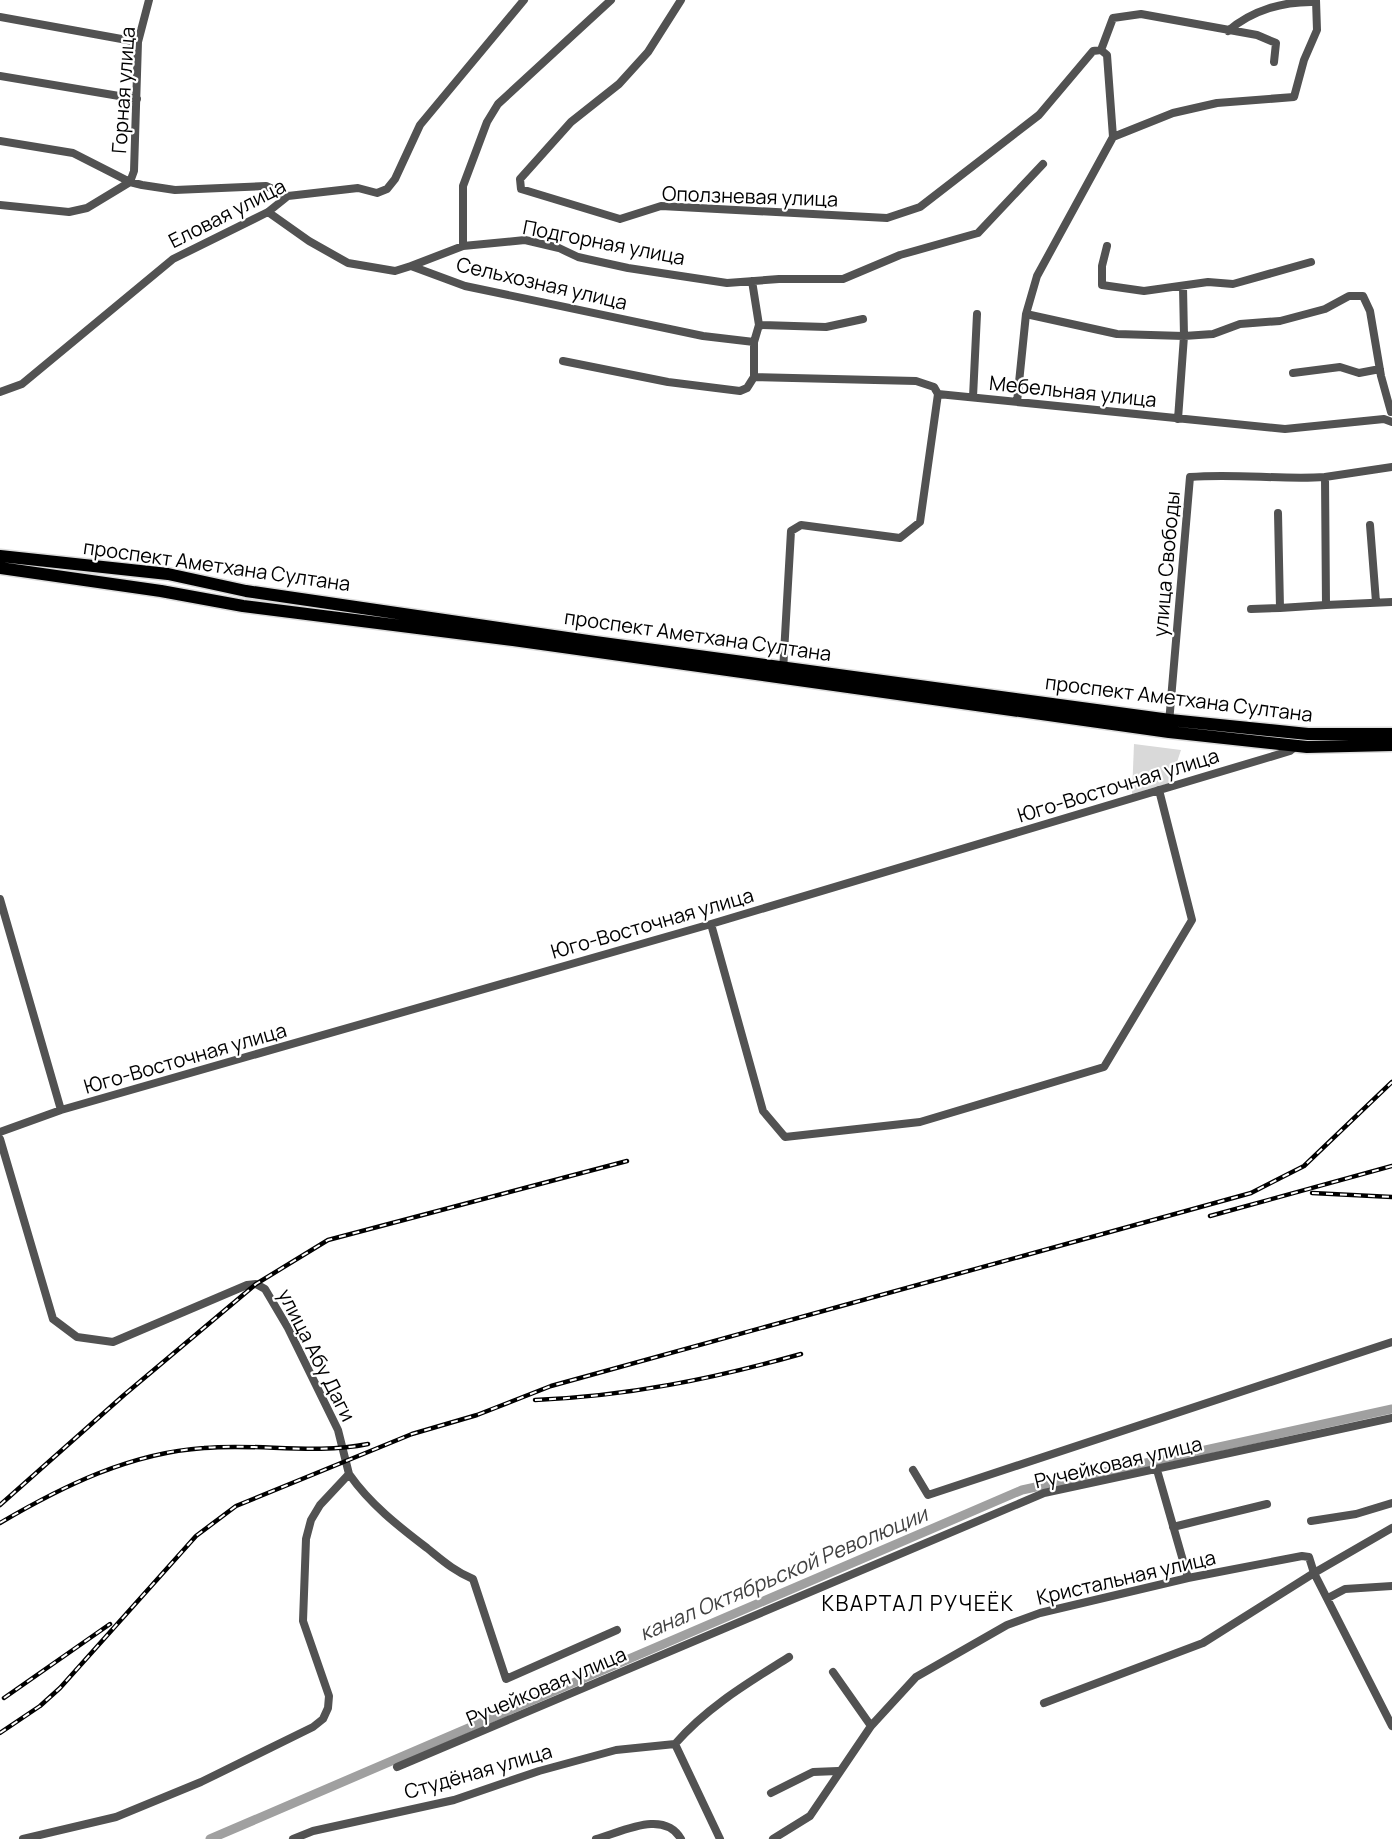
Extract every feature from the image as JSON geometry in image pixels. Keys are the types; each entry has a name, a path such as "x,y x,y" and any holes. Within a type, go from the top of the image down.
{"main road":[{"name":"проспект Аметхана Султана","path":"0,556 168,574 246,591 783,672"},
{"path":"0,568 161,591 243,606 783,672 1295,746 1392,745"},
{"name":"проспект Аметхана Султана","path":"1169,726 1308,734 1392,734"}],"street":[{"name":"Горная улица","path":"130,182 134,171 138,42 149,0"},
{"name":"Еловая улица","path":"0,392 22,384 173,259 268,212 288,196 358,188 377,193 387,189 395,179 420,124 524,0"},
{"path":"463,246 463,186 487,122 498,104 611,0"},
{"name":"Оползневая улица","path":"681,0 648,52 619,84 571,122 520,179 521,189 620,219 661,206 888,218 920,207 1039,115 1094,51 1101,50 1113,18 1141,14 1257,35 1276,43 1274,62"},
{"path":"1113,137 1173,112 1217,103 1294,97 1304,60 1317,30 1316,1 1290,3 1253,14 1228,31"},
{"path":"0,18 138,42"},
{"path":"1017,402 1026,314 1037,276 1113,137 1107,55 1101,50"},
{"path":"0,76 136,99"},
{"path":"0,141 73,153 130,182 174,190 266,186 288,196"},
{"name":"Подгорная улица","path":"411,266 463,246 525,240 559,248 578,257 628,268 727,284 752,281 843,279 900,255 978,233 1043,164"},
{"path":"0,205 69,212 87,207 130,182"},
{"name":"Сельхозная улица","path":"268,212 309,241 348,263 395,271 411,266 465,286 703,336 754,342"},
{"path":"1107,246 1102,266 1102,285 1144,291 1208,282 1233,284 1311,262"},
{"path":"563,361 668,382 740,392 747,388 754,377 754,342 759,325 752,281"},
{"path":"1178,419 1184,336 1183,287"},
{"path":"1026,314 1117,334 1184,336 1213,334 1240,324 1280,321 1325,309 1349,296 1363,296 1370,311 1380,369 1392,412 1388,421"},
{"path":"973,398 977,314"},
{"path":"759,325 826,327 863,319"},
{"path":"1293,373 1340,368 1359,373 1380,369"},
{"name":"Мебельная улица","path":"754,377 916,381 934,387 938,394 1285,429 1388,421"},
{"path":"783,672 791,531 801,525 900,538 920,522 938,394"},
{"path":"1326,605 1325,477 1392,467"},
{"name":"улица Свободы","path":"1169,726 1190,477 1208,475 1287,480 1325,477"},
{"path":"1278,513 1280,608"},
{"path":"1370,525 1376,602"},
{"path":"1251,609 1392,602"},
{"name":"Юго-Восточная улица","path":"0,1132 61,1110 711,924 1290,751 1308,734"},
{"path":"711,924 763,1111 785,1137 920,1122 1104,1067 1192,920 1159,790"},
{"path":"0,899 61,1110"},
{"name":"улица Абу Даги","path":"0,1138 53,1318 77,1337 113,1342 247,1285 256,1284 265,1289 271,1299 338,1430 349,1474"},
{"path":"913,1470 928,1495 1392,1342"},
{"name":"Ручейковая улица","path":"397,1767 1044,1493 1392,1418"},
{"path":"1157,1470 1188,1578"},
{"path":"23,1839 116,1817 201,1782 288,1741 323,1719 328,1708 326,1683 303,1621 306,1539 311,1520 320,1505 349,1474 373,1504 397,1526 456,1572 473,1579 506,1679 616,1630"},
{"path":"1311,1521 1356,1514 1392,1503"},
{"name":"Кристальная улица","path":"1173,1527 1268,1504"},
{"path":"1044,1703 1203,1643 1314,1573 1392,1528"},
{"name":"Кристальная улица","path":"773,1839 810,1816 831,1788 838,1771 871,1726 916,1677 1007,1625 1040,1613 1188,1578 1302,1556 1309,1557 1314,1573"},
{"path":"1314,1573 1392,1726"},
{"path":"1328,1598 1344,1589 1392,1586"},
{"path":"720,1839 675,1744 691,1724 723,1699 789,1657"},
{"path":"833,1672 871,1726"},
{"name":"Студёная улица","path":"293,1839 313,1831 454,1800 539,1771 616,1750 675,1744"},
{"path":"771,1793 813,1772 838,1771"},
{"path":"596,1839 660,1823 672,1828 681,1839"}],"shaded area":[{"path":"1134,744 1181,750 1170,783 1132,794"}],"waterway":[{"name":"канал Октябрьской Революции","path":"210,1839 1022,1490 1392,1409"}],"railway":[{"path":"0,1733 40,1706 60,1688 196,1536 236,1506 412,1434 477,1415 551,1386 1251,1193 1304,1166 1392,1082"},
{"path":"0,1505 124,1395 256,1284 328,1240 627,1161"},
{"path":"1210,1216 1392,1166"},
{"path":"1312,1193 1392,1197"},
{"path":"535,1400 603,1395 670,1385 801,1354"},
{"path":"0,1523 73,1484 124,1464 177,1451 224,1447 327,1449 368,1444"},
{"path":"4,1698 110,1624"}],"district":[{"name":"КВАРТАЛ РУЧЕЁК","path":"918,1603"}]}
